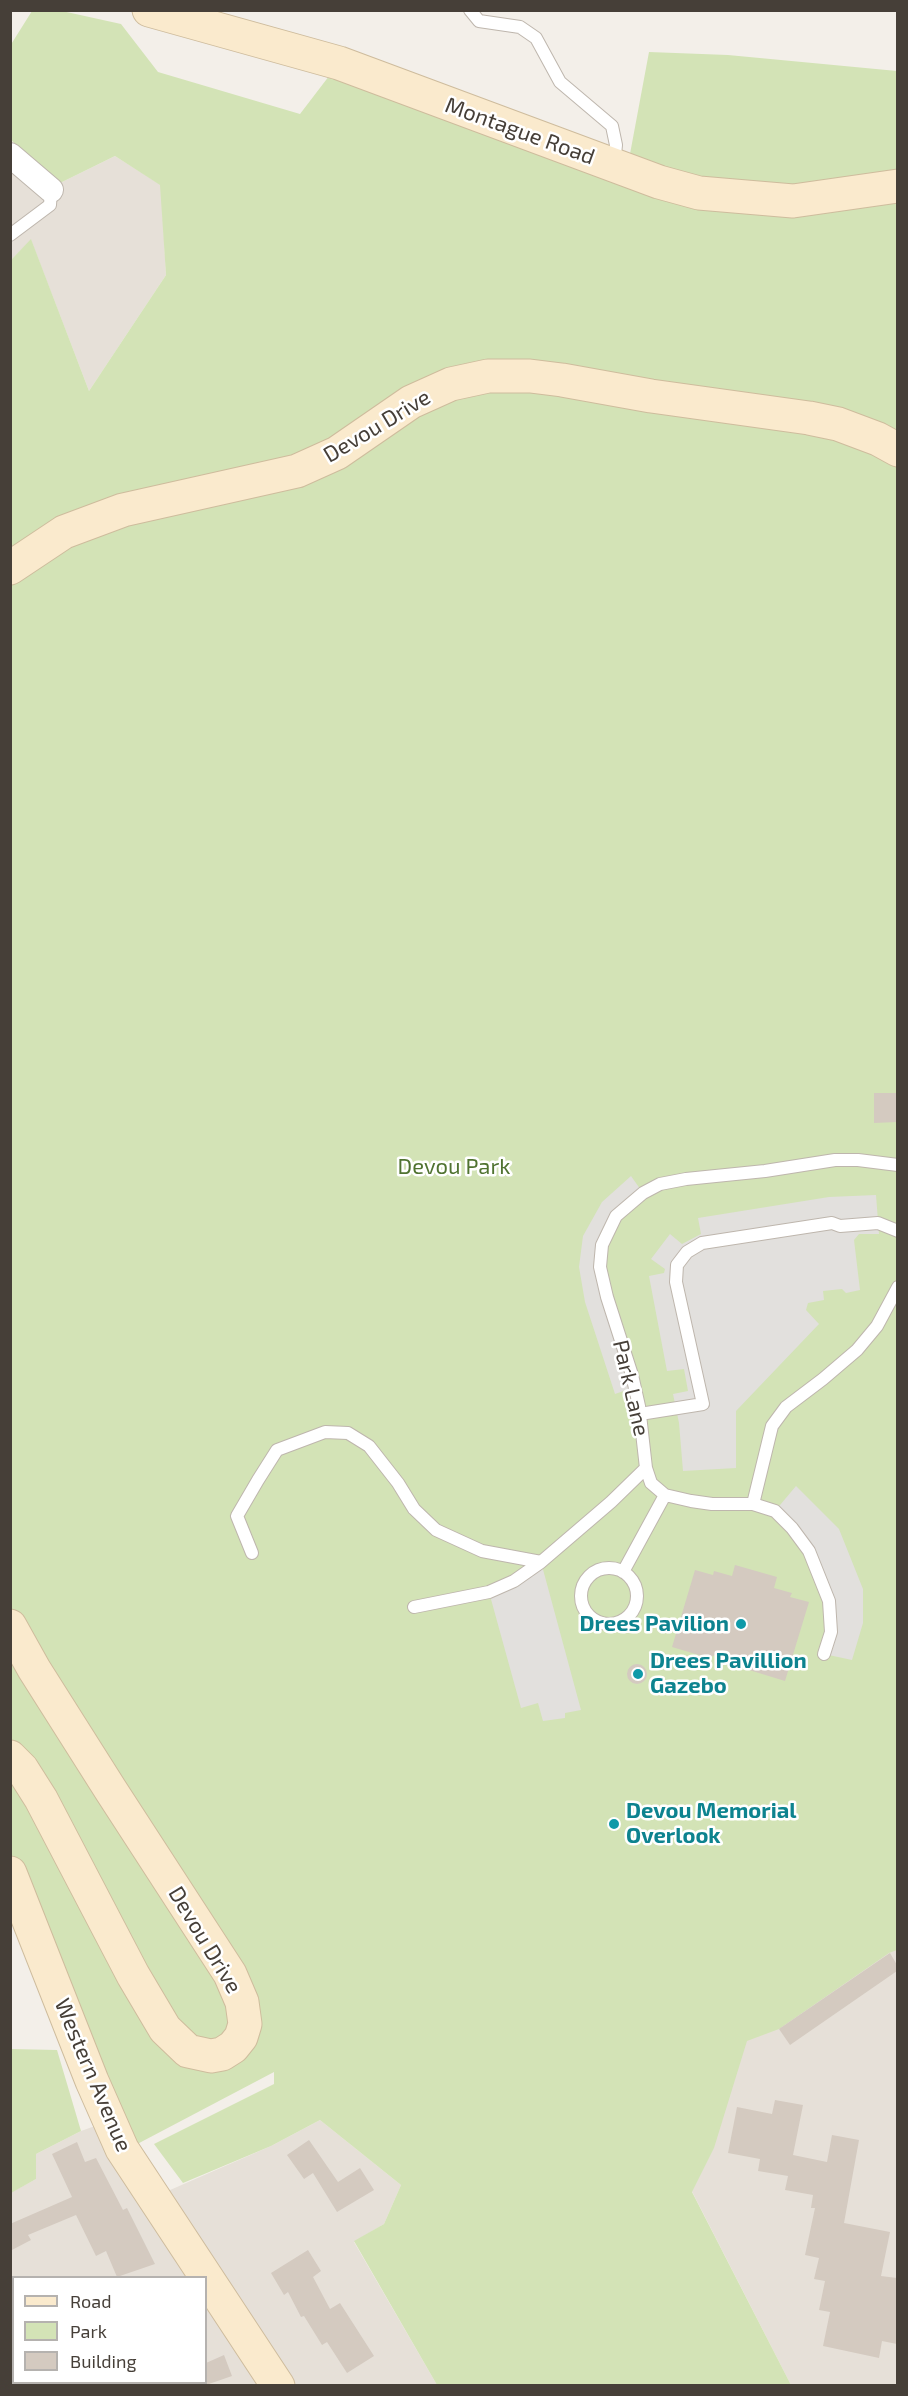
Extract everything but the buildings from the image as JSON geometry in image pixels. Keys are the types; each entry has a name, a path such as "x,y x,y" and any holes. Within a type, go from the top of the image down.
{"street":[{"name":"Montague Road","path":"149,10 339,63 613,166 699,193 766,201 793,201 897,186"},
{"path":"10,155 51,190"},
{"name":"Devou Drive","path":"10,568 64,532 123,510 297,471 337,453 411,402 451,384 488,376 530,376 562,380 651,396 809,418 858,431 897,450"},
{"name":"Devou Drive","path":"10,1626 34,1669 97,1769 230,1974 242,2002 245,2024 241,2037 233,2047 222,2054 211,2056 188,2051 165,2029 133,1975 40,1799 22,1768 10,1757"},
{"name":"Western Avenue","path":"10,1873 92,2081 122,2148 206,2276"},
{"name":"Western Avenue","path":"207,2277 278,2385"}],"lane":[{"path":"470,10 479,21 520,27 536,38 560,82 612,126 616,145 613,166"},
{"path":"10,235 50,205 51,190"},
{"name":"Park Lane","path":"665,1495 651,1483 646,1468 640,1414 632,1375 600,1268 602,1245 616,1216 643,1193 660,1184 686,1179 765,1171 835,1160 858,1160 897,1165"},
{"path":"640,1414 703,1404 676,1282 677,1265 687,1252 702,1243 832,1223 840,1226 878,1223 897,1231"},
{"path":"753,1504 772,1426 786,1407 857,1350 877,1326 897,1287"},
{"path":"252,1553 237,1516 258,1480 277,1450 325,1432 348,1433 369,1446 398,1483 414,1509 436,1530 482,1551 541,1562"},
{"path":"414,1607 489,1592 514,1581 541,1562 611,1502 646,1468"},
{"path":"623,1572 665,1495 712,1504 753,1504 775,1511 792,1528 809,1551 829,1601 831,1632 824,1654"},
{"path":"604,1568 623,1572 630,1577 637,1594 632,1612 618,1623 599,1623 591,1619 581,1603 582,1585 588,1577 604,1568"}],"shaded area":[{"path":"10,140 58,184 115,156 161,185 166,275 89,391 31,240 11,260"},
{"path":"631,1176 643,1193 616,1216 600,1267 635,1387 615,1394 585,1302 579,1267 583,1236 602,1202"},
{"path":"876,1195 879,1234 859,1234 854,1240 860,1290 846,1293 842,1289 823,1291 824,1300 808,1303 806,1310 819,1324 736,1411 736,1468 683,1471 679,1423 673,1394 688,1391 684,1369 667,1371 649,1276 664,1273 665,1269 651,1259 670,1234 682,1244 701,1234 698,1218 829,1197"},
{"path":"796,1486 839,1529 863,1589 863,1623 852,1660 824,1654 831,1632 809,1551 775,1511"},
{"path":"541,1562 581,1710 565,1713 565,1718 543,1721 538,1703 521,1708 489,1592"},
{"path":"897,1893 897,2385 791,2385 612,2035"},
{"path":"320,2120 401,2185 384,2224 354,2242 437,2385 45,2385 207,2384 207,2276 12,2276 12,2337 10,2334 10,2193 36,2179 36,2154 81,2131 109,2121 154,2197 271,2146"}],"green space":[{"name":"Devou Park","path":"32,11 62,11 121,24 158,72 300,114 339,63 627,170 649,52 728,55 897,71 897,1950 889,1953 779,2029 747,2041 714,2148 692,2192 791,2385 437,2385 354,2241 384,2224 401,2185 320,2120 271,2146 183,2183 154,2144 274,2084 274,2072 124,2151 11,1873 11,260 31,239 89,391 166,275 160,185 115,156 58,184 11,140 10,46"},
{"path":"11,2049 57,2050 81,2131 36,2154 36,2179 11,2193"}],"place":[{"name":"Drees Pavilion","path":"741,1624"},
{"name":"Drees Pavillion Gazebo","path":"638,1674"},
{"name":"Devou Memorial Overlook","path":"614,1824"}]}
